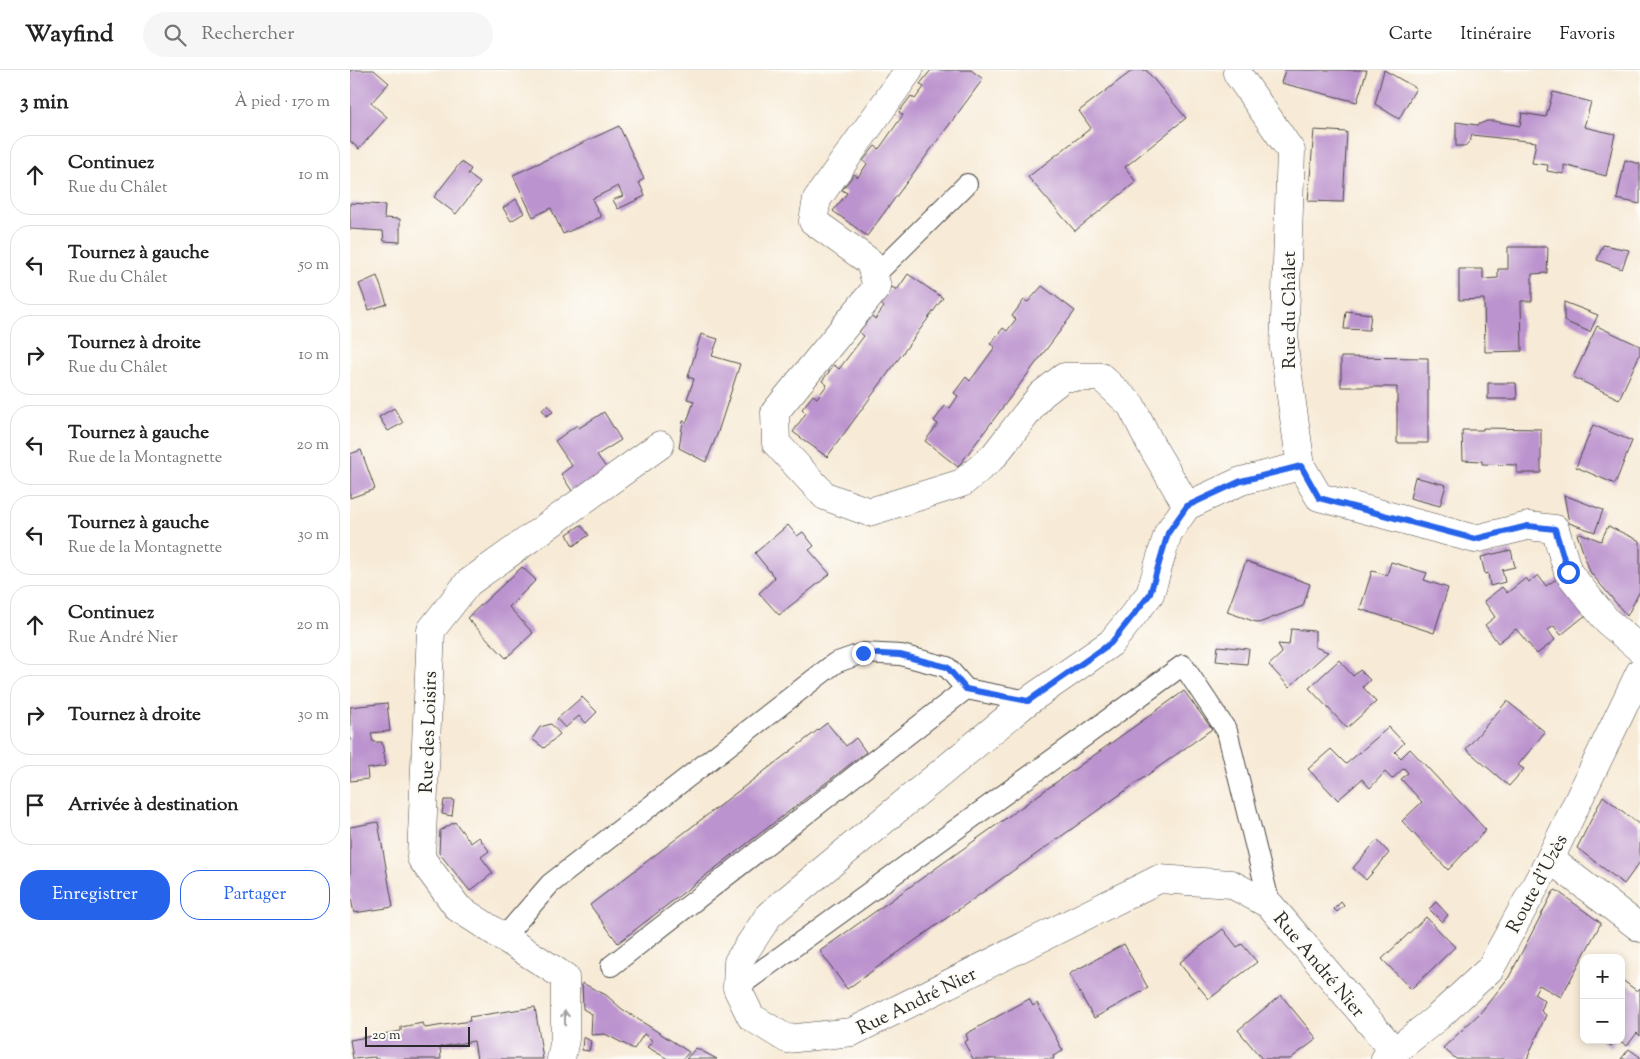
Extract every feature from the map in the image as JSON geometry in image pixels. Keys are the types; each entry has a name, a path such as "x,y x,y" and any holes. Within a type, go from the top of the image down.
{"street":[{"path":"908,70 817,199 813,221 870,262 877,287 775,412 776,444 825,496 869,512 962,483 993,457 1041,395 1064,377 1101,377 1132,405 1150,444 1187,506 1241,481 1301,466"},
{"name":"Rue du Châlet","path":"1238,70 1237,73 1291,151 1284,348 1301,466 1319,498 1475,539 1528,526 1555,529 1568,572 1608,622 1640,649"},
{"name":"Rue des Loisirs","path":"562,1059 565,1039 565,977 458,908 422,858 431,630 468,583 660,445"},
{"name":"Rue André Nier","path":"1187,506 1168,533 1150,594 1111,643 1028,701 769,915 738,962 737,988 752,1017 787,1039 852,1032 1159,879 1231,884 1270,905 1390,1055"},
{"name":"Route d'Uzès","path":"1390,1055 1438,1017 1490,969 1550,859 1640,672"},
{"path":"1550,859 1640,928"}],"lane":[{"path":"874,276 967,184"},
{"path":"504,937 550,884 835,663 863,653 900,655 947,667 966,689 1028,701"},
{"path":"737,988 1183,665 1227,731 1270,905"},
{"path":"611,966 966,689"}],"building":[{"path":"350,70 374,70 389,83 371,103 387,117 359,149 350,141"},
{"path":"931,70 971,70 983,79 867,236 833,211 847,193 842,190 854,174 858,177 867,164 863,161 875,146 879,149 903,115 899,112 911,96 915,99 924,87 920,84"},
{"path":"1133,70 1146,70 1186,118 1125,167 1136,182 1075,231 1028,177 1091,128 1079,111"},
{"path":"1285,70 1367,70 1357,102 1281,83"},
{"path":"1384,70 1416,88 1399,119 1375,104"},
{"path":"1553,92 1591,102 1584,127 1615,134 1606,176 1564,165 1564,174 1547,171 1548,165 1532,163 1536,142 1472,135 1470,141 1465,146 1456,146 1456,122 1477,125 1487,121 1494,121 1520,126 1522,113 1546,117"},
{"path":"619,126 644,179 639,182 645,196 618,209 613,200 623,196 618,186 592,199 601,217 563,234 551,208 533,217 513,175"},
{"path":"1314,130 1347,132 1343,202 1308,201"},
{"path":"1625,160 1640,164 1640,204 1617,199"},
{"path":"461,162 471,169 468,174 480,183 456,214 434,197"},
{"path":"516,199 524,213 511,221 503,208"},
{"path":"350,203 385,205 384,218 400,219 400,242 384,241 383,231 350,229"},
{"path":"1603,245 1629,250 1622,269 1597,260"},
{"path":"1508,247 1548,247 1547,273 1532,274 1532,301 1521,301 1522,351 1485,352 1484,299 1459,300 1459,269 1483,269 1483,279 1498,278 1498,269 1508,269"},
{"path":"908,274 943,298 827,457 793,432 806,413 802,409 813,395 817,398 827,385 822,381 834,365 839,369 864,336 859,332 871,316 875,319 884,307 880,303 892,287 897,290"},
{"path":"377,276 387,304 369,310 359,284"},
{"path":"1042,286 1075,311 958,467 925,441 938,424 934,421 945,406 950,408 958,396 954,393 966,377 970,381 995,347 990,344 1003,328 1007,331 1016,319 1012,316 1024,300 1028,302"},
{"path":"1564,302 1598,315 1590,332 1564,321"},
{"path":"1346,311 1371,314 1369,330 1344,329"},
{"path":"1597,326 1640,346 1640,354 1619,399 1573,377"},
{"path":"701,334 718,339 712,356 740,364 717,435 706,462 679,448 683,421 687,422 694,401 687,399 694,379 688,377"},
{"path":"1341,357 1428,358 1428,443 1397,443 1397,387 1341,387"},
{"path":"1488,383 1516,383 1517,399 1488,399"},
{"path":"548,405 553,412 546,416 542,409"},
{"path":"394,408 403,423 388,431 379,417"},
{"path":"604,412 621,440 597,455 610,473 576,497 561,474 572,466 555,441 577,425 579,428"},
{"path":"1593,425 1632,441 1615,484 1576,467"},
{"path":"1483,428 1541,429 1541,473 1517,473 1517,465 1482,464 1482,461 1463,460 1462,430 1483,430"},
{"path":"361,450 375,489 350,498 350,454"},
{"path":"1415,477 1446,485 1440,506 1410,498"},
{"path":"1564,495 1603,510 1595,532 1569,523"},
{"path":"581,525 589,535 573,546 567,534"},
{"path":"788,525 797,536 803,532 814,546 809,550 830,574 779,615 759,593 775,578 755,553"},
{"path":"1608,526 1640,541 1640,591 1627,616 1590,572 1577,534 1580,533 1601,541"},
{"path":"1511,550 1515,567 1502,570 1505,582 1490,586 1488,573 1485,574 1481,557"},
{"path":"1246,561 1310,584 1303,606 1259,623 1227,612"},
{"path":"1391,562 1427,573 1424,580 1448,588 1434,633 1360,609 1372,571 1387,575"},
{"path":"522,567 536,580 509,607 533,633 506,658 467,618"},
{"path":"1538,575 1546,586 1558,578 1587,614 1561,635 1554,626 1548,630 1555,640 1537,654 1516,629 1498,643 1485,625 1495,617 1484,601 1502,587 1507,593 1526,578 1529,582"},
{"path":"1291,629 1315,631 1315,647 1328,652 1289,687 1269,665 1282,653 1278,644 1289,645"},
{"path":"1218,646 1249,649 1247,664 1216,661"},
{"path":"1339,660 1353,676 1360,670 1370,680 1363,687 1376,702 1347,728 1309,688"},
{"path":"1184,691 1212,729 847,989 820,951"},
{"path":"582,697 597,712 586,723 579,716 565,728 557,719"},
{"path":"1507,701 1545,732 1518,765 1524,769 1509,786 1466,749"},
{"path":"387,703 390,731 371,733 373,742 382,742 386,766 367,769 368,779 350,781 350,707"},
{"path":"827,723 846,746 856,738 866,752 618,943 590,905"},
{"path":"551,724 560,734 544,748 532,739 540,727"},
{"path":"1389,727 1404,743 1395,752 1401,758 1410,749 1486,830 1448,870 1402,821 1422,802 1401,779 1408,773 1404,768 1392,779 1385,772 1370,788 1362,779 1338,800 1308,769 1331,749 1346,764"},
{"path":"1603,796 1640,825 1640,862 1624,884 1577,848"},
{"path":"444,800 454,800 452,816 442,814"},
{"path":"378,822 393,907 354,913 350,894 350,827"},
{"path":"455,822 471,843 479,837 489,851 481,857 493,873 470,891 439,853 440,831"},
{"path":"1377,840 1389,853 1366,880 1353,868"},
{"path":"1556,890 1601,923 1584,954 1580,954 1580,962 1561,997 1539,985 1534,994 1545,1001 1541,1011 1546,1015 1527,1059 1456,1059 1443,1048 1480,1013 1509,977 1553,892"},
{"path":"1341,902 1344,906 1337,912 1334,909"},
{"path":"1436,902 1448,915 1442,922 1429,909"},
{"path":"1426,917 1455,947 1411,989 1382,959"},
{"path":"1223,929 1237,947 1242,944 1257,962 1209,999 1179,963"},
{"path":"1124,944 1148,988 1094,1018 1069,974"},
{"path":"1625,982 1637,991 1640,988 1640,1036 1637,1033 1627,1046 1624,1044"},
{"path":"582,983 606,995 622,1009 689,1052 683,1059 668,1059 647,1047 653,1041 644,1034 634,1049 605,1034 591,1035 592,1014 583,1009"},
{"path":"1281,995 1317,1039 1290,1059 1262,1059 1238,1030"},
{"path":"1029,999 1033,1006 1037,1003 1063,1051 1053,1056 1054,1059 973,1059 964,1042 968,1040 966,1034"},
{"path":"535,1007 543,1059 477,1059 474,1041 440,1047 441,1059 375,1059 375,1057 353,1059 350,1040 401,1031 401,1027 423,1023 425,1028 470,1021 469,1017"},
{"path":"583,1037 591,1041 589,1051 582,1050"},
{"path":"696,1048 717,1059 686,1059"},
{"path":"1629,1049 1640,1057 1640,1059 1621,1059"}],"route":[{"path":"863,653 900,655 947,667 966,689 1028,701 1111,643 1150,594 1168,533 1187,506 1241,481 1301,466 1319,498 1475,539 1528,526 1555,529 1568,572"}]}
